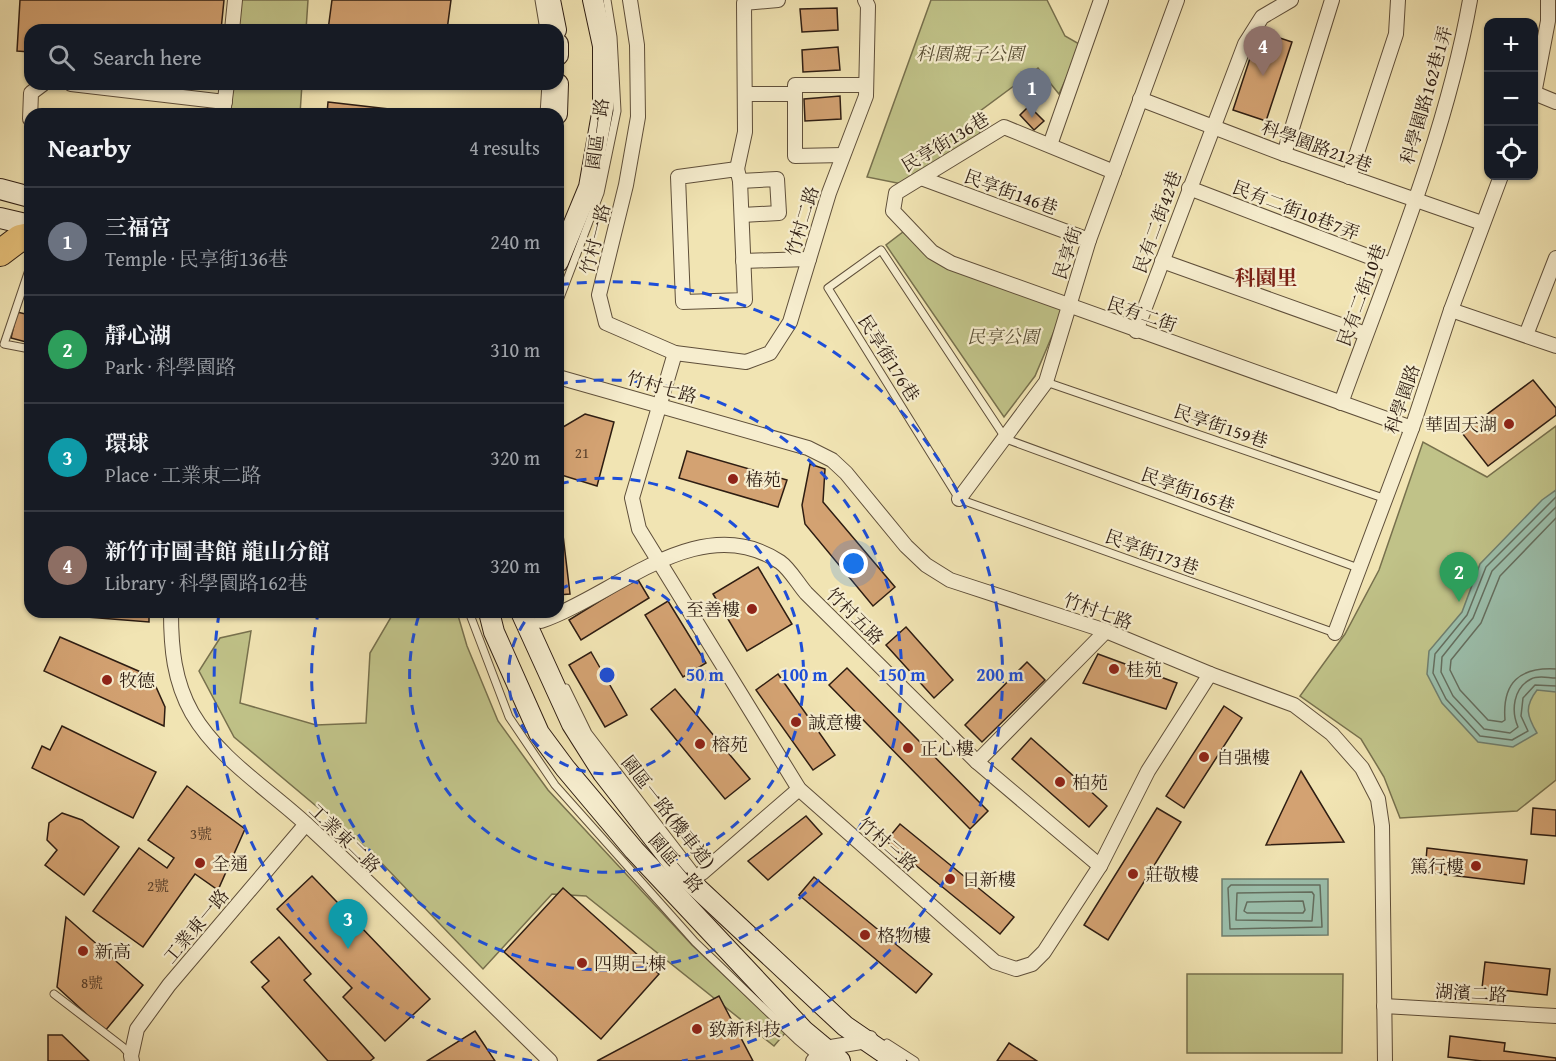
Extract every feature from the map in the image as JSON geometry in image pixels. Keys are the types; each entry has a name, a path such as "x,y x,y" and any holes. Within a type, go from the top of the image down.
{"highway":[{"path":"0,253 24,237"}],"street":[{"path":"233,24 235,0"},
{"path":"550,0 555,24"},
{"name":"園區一路","path":"564,247 589,187 603,108 603,46 593,0"},
{"name":"竹村一路","path":"630,0 637,45 638,117 626,185 599,295 606,323 675,353"},
{"path":"742,215 779,213 777,179 738,175 678,177 683,302 745,300 738,175 745,132 744,3 778,0"},
{"name":"竹村二路","path":"675,353 746,362 770,353 790,322 843,156 866,96 868,6 865,0"},
{"path":"1050,145 1101,0"},
{"name":"民享街","path":"959,499 1006,439 1046,382 1089,240 1176,0"},
{"name":"民有二街42巷","path":"1136,331 1212,126 1249,38 1262,17 1291,0"},
{"path":"1284,154 1332,0"},
{"path":"1349,177 1396,34 1398,0"},
{"name":"科學園路162巷1弄","path":"1414,199 1460,57 1470,0"},
{"path":"1538,73 1548,21 1548,0"},
{"path":"843,156 795,156 795,85 866,85"},
{"path":"30,108 31,93 35,90"},
{"path":"106,90 212,108"},
{"path":"224,108 226,90"},
{"path":"557,108 558,90"},
{"path":"745,94 795,94"},
{"path":"1538,95 1556,102"},
{"name":"科學園路212巷","path":"1140,99 1284,154 1482,223"},
{"name":"民享街136巷","path":"896,193 1004,127 1114,172"},
{"name":"民享街146巷","path":"921,178 1089,240"},
{"name":"科學園路","path":"1335,633 1412,428 1451,310 1499,180"},
{"name":"民有二街10巷7弄","path":"1190,188 1390,265"},
{"path":"0,189 24,195"},
{"name":"民有二街","path":"896,193 893,211 932,252 951,263 1068,307 1412,428"},
{"name":"民有二街10巷","path":"1341,403 1414,199"},
{"path":"0,218 24,224"},
{"path":"743,261 809,259"},
{"path":"1162,261 1366,334"},
{"path":"1526,335 1555,265"},
{"path":"1451,310 1556,346"},
{"path":"659,405 675,353"},
{"name":"竹村七路","path":"564,378 808,448 832,460 846,472 906,546 926,565 950,580 1106,631 1210,674 1294,705 1321,725 1346,748 1371,783 1378,799 1382,826 1385,1061"},
{"name":"竹村三路","path":"659,405 632,498 639,529 798,789 995,962 1016,969 1032,964 1044,951 1100,866 1148,771 1210,674"},
{"name":"竹村五路","path":"564,609 659,560 699,548 726,544 752,548 781,562 806,594 977,762 1100,866"},
{"name":"工業東二路","path":"171,618 175,670 193,714 215,744 306,824 550,1061"},
{"name":"園區一路","path":"490,618 494,633 539,733 565,768 634,850 829,1056"},
{"name":"園區一路","path":"523,618 573,724 603,773 680,872 844,1019 869,1035 896,1061"},
{"name":"竹村五路","path":"541,621 547,618"},
{"path":"977,762 1106,631"},
{"path":"702,873 798,789"},
{"name":"工業東一路","path":"131,1058 137,1029 170,985 306,824"},
{"name":"湖濱二路","path":"1384,1006 1556,1016"},
{"path":"829,1056 844,1019"},
{"path":"829,1056 869,1035"}],"lane":[{"path":"539,0 543,24"},
{"path":"564,287 600,193 617,111 613,37 607,0"},
{"path":"544,108 546,90"},
{"name":"民享街176巷","path":"959,499 828,288 881,250 1006,439"},
{"path":"24,285 4,344 24,348"},
{"name":"民享街159巷","path":"1046,382 1386,499"},
{"name":"民享街165巷","path":"1006,439 1360,569"},
{"name":"民享街173巷","path":"959,499 1335,633"},
{"path":"471,618 509,717 555,785 695,942 829,1056"},
{"path":"532,618 559,673"},
{"name":"園區一路(機車道)","path":"564,683 588,732 697,876 730,907"},
{"path":"54,994 123,1047 131,1058"},
{"path":"869,1035 915,1061"}],"green space":[{"path":"240,0 308,0 306,24 236,24"},
{"name":"科園親子公園","path":"931,0 1047,0 1065,36 1081,45 1059,94 1038,68 972,117 982,137 902,184 867,177"},
{"path":"227,90 302,90 300,108 226,108"},
{"name":"民享公園","path":"903,232 926,252 1063,310 1035,376 1004,417 886,245"},
{"path":"1556,426 1556,780 1517,811 1400,818 1384,777 1361,739 1300,696 1345,634 1379,570 1423,442 1487,477"},
{"path":"390,618 459,618 467,646 498,721 548,790 692,945 785,1033 774,1046 586,896 552,894 483,969 372,853 234,737 199,671 220,638 251,631 240,703 316,725 366,723 370,653"},
{"path":"1187,974 1343,974 1342,1053 1187,1053"}],"water":[{"path":"1556,490 1556,692 1537,690 1530,702 1528,712 1537,733 1513,747 1478,742 1442,703 1427,674 1429,651 1462,612 1480,564 1542,500"},
{"path":"1222,879 1328,879 1328,935 1222,936"}],"building":[{"path":"20,0 224,0 222,24 24,24 24,52 17,51"},
{"path":"332,0 451,0 448,24 329,24"},
{"path":"837,8 838,30 802,32 800,9"},
{"path":"1259,31 1292,42 1266,121 1233,110"},
{"path":"838,47 840,70 803,72 802,50"},
{"path":"840,96 841,119 805,121 804,99"},
{"path":"328,102 380,108 328,108"},
{"path":"1029,106 1044,121 1034,130 1020,115"},
{"path":"17,312 24,314 24,341 11,338"},
{"name":"華固天湖","path":"1533,380 1556,408 1556,415 1488,466 1462,433"},
{"path":"585,414 614,422 597,486 564,476 564,426"},
{"name":"椿苑","path":"687,451 787,480 778,507 679,478"},
{"path":"810,464 825,469 823,502 895,587 873,606 805,524 802,505"},
{"path":"564,544 570,594 564,594"},
{"name":"至善樓","path":"758,567 792,624 747,651 713,594"},
{"path":"637,578 649,598 581,640 569,620"},
{"path":"668,601 706,663 683,677 645,615"},
{"path":"99,618 149,618 149,622"},
{"path":"906,627 953,680 934,698 886,645"},
{"name":"牧德","path":"60,637 143,673 156,687 165,707 164,726 44,671"},
{"path":"591,652 627,715 605,727 569,665"},
{"name":"桂苑","path":"1098,654 1177,683 1166,709 1083,683"},
{"path":"1027,662 1045,680 982,742 965,725"},
{"name":"正心樓","path":"847,668 988,811 970,829 829,685"},
{"name":"誠意樓","path":"778,674 835,755 813,770 756,690"},
{"name":"榕苑","path":"675,689 750,779 725,799 651,709"},
{"name":"自强樓","path":"1224,706 1242,718 1184,808 1166,796"},
{"path":"62,726 156,772 133,818 32,768 42,746 50,750"},
{"name":"柏苑","path":"1031,738 1107,806 1089,827 1012,759"},
{"path":"1301,771 1344,842 1266,845"},
{"name":"全通","path":"187,786 245,829 218,890 195,874 143,947 93,911 139,848 167,868 174,858 148,840"},
{"name":"莊敬樓","path":"1157,808 1181,822 1108,940 1084,925"},
{"path":"1533,808 1556,810 1556,836 1531,834"},
{"path":"62,813 82,820 119,847 84,895 45,865 57,850 47,840 49,823"},
{"path":"806,816 822,834 768,880 748,861"},
{"name":"日新樓","path":"900,824 1014,917 1000,934 886,841"},
{"name":"篤行樓","path":"1427,848 1527,860 1524,884 1425,872"},
{"path":"312,876 430,999 385,1041 343,997 352,988 277,909"},
{"name":"格物樓","path":"814,877 932,974 916,993 799,895"},
{"name":"四期己棟","path":"563,888 659,974 601,1039 504,952"},
{"name":"新高","path":"66,917 143,985 105,1031 57,987"},
{"path":"279,937 311,974 304,980 374,1058 370,1061 328,1061 262,987 269,981 251,962"},
{"path":"1485,962 1550,969 1547,995 1482,988"},
{"name":"致新科技","path":"719,996 753,1061 597,1061"},
{"path":"475,1031 495,1061 427,1061"},
{"path":"48,1035 62,1035 89,1061 48,1061"},
{"path":"1450,1036 1505,1043 1504,1051 1556,1058 1556,1061 1482,1061 1448,1057"},
{"path":"1009,1043 1037,1061 997,1061"}],"place":[{"name":"新竹市圖書館 龍山分館","path":"1263,76"},
{"name":"三福宮","path":"1032,118"},
{"name":"華固天湖","path":"1509,424"},
{"name":"椿苑","path":"733,479"},
{"name":"靜心湖","path":"1459,602"},
{"name":"至善樓","path":"752,609"},
{"name":"桂苑","path":"1114,669"},
{"name":"牧德","path":"107,680"},
{"name":"誠意樓","path":"796,722"},
{"name":"榕苑","path":"700,744"},
{"name":"正心樓","path":"908,748"},
{"name":"自强樓","path":"1204,757"},
{"name":"柏苑","path":"1060,782"},
{"name":"全通","path":"200,863"},
{"name":"篤行樓","path":"1476,866"},
{"name":"莊敬樓","path":"1133,874"},
{"name":"日新樓","path":"950,879"},
{"name":"格物樓","path":"865,935"},
{"name":"環球","path":"348,949"},
{"name":"新高","path":"83,951"},
{"name":"四期己棟","path":"582,963"},
{"name":"致新科技","path":"697,1029"}],"district":[{"name":"科園里","path":"1266,277"}]}
